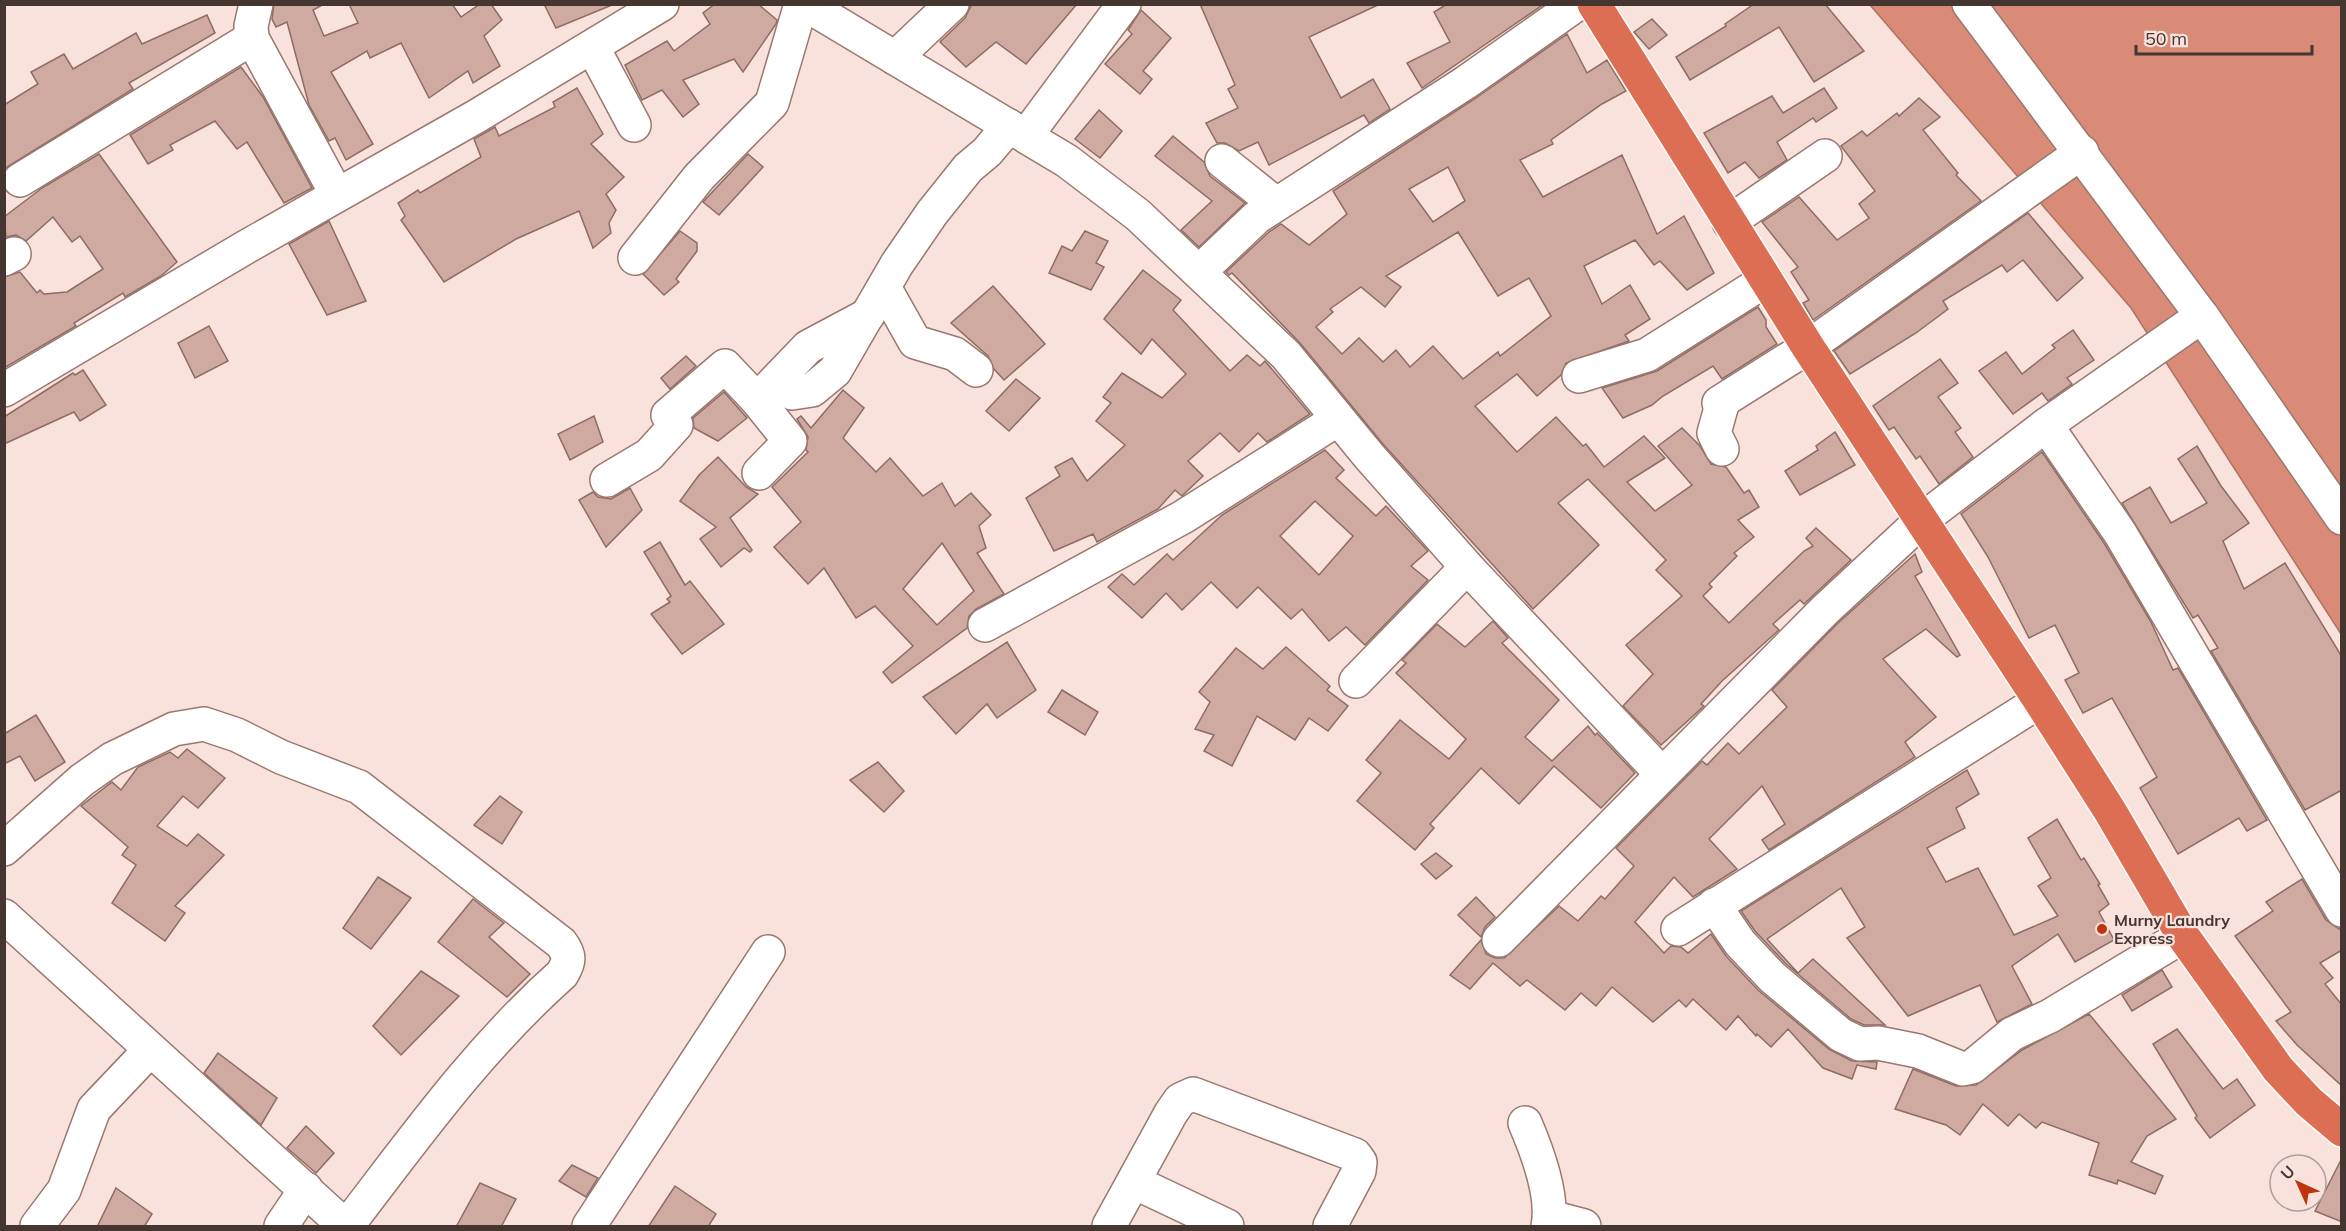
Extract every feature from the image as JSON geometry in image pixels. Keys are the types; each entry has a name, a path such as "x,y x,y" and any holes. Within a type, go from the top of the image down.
{"highway":[{"path":"1594,4 1808,347 1923,519 2110,811 2183,936 2278,1069 2309,1102 2342,1130"}],"street":[{"path":"256,4 251,26 252,38 337,195"},
{"path":"4,390 593,48 662,4"},
{"path":"635,258 699,177 772,103 803,4 1067,161 1103,187 1199,272 1286,355 1338,419 1467,567 1661,773"},
{"path":"895,58 952,4"},
{"path":"792,393 812,390 835,371 884,287 932,213 968,168 1017,131 1124,4"},
{"path":"1199,272 1257,217 1465,83 1577,4"},
{"path":"1968,4 2082,152 2202,315 2342,518"},
{"path":"20,180 252,38"},
{"path":"593,48 634,125"},
{"path":"1722,449 1714,433 1721,402 1808,347 2082,152"},
{"path":"1729,222 1825,156"},
{"path":"1222,161 1276,204"},
{"path":"1579,376 1647,355 1766,280"},
{"path":"884,287 915,342 955,354 976,370"},
{"path":"757,400 808,347 868,315"},
{"path":"1499,940 1661,773 1826,610 1923,519 2046,425 2202,315"},
{"path":"607,480 634,467 649,455 676,425 668,415 725,366 757,400 790,441 759,473"},
{"path":"1009,611 1183,517 1338,419"},
{"path":"2046,425 2120,533 2342,910"},
{"path":"1356,681 1467,567"},
{"path":"1678,929 2040,701"},
{"path":"4,849 82,780 112,759 174,729 204,724 237,735 281,757 359,787 561,943 568,953 569,963 562,974 487,1046 423,1125 346,1227 4,916"},
{"path":"1714,905 1740,943 1772,978 1841,1035 1860,1044 1878,1043 1918,1051 1963,1069 1972,1067 2012,1034 2050,1016 2183,936"},
{"path":"589,1227 768,952"},
{"path":"37,1227 64,1190 94,1109 150,1050"},
{"path":"1109,1227 1171,1113 1180,1100 1193,1094 1355,1155 1360,1162 1359,1171 1330,1227"},
{"path":"1525,1123 1536,1149 1549,1222 1584,1227"},
{"path":"1134,1182 1227,1227"},
{"path":"281,1227 306,1189"}],"shaded area":[{"path":"1870,5 2341,5 2341,634 2131,308"}],"building":[{"path":"274,4 324,4 313,10 324,36 358,23 349,4 452,4 461,17 480,4 491,4 502,20 484,36 500,66 473,83 468,71 429,98 401,43 370,58 367,51 331,72 373,144 346,160 335,138 329,141 309,105 287,22 276,27 272,19"},
{"path":"544,4 612,4 612,5 556,28"},
{"path":"715,4 758,4 777,20 776,24 743,72 734,59 683,80 699,104 683,117 662,90 642,100 625,65 667,41 674,51 710,24 703,13"},
{"path":"972,4 1077,4 1026,64 996,42 966,67 940,42 965,18"},
{"path":"1200,4 1380,4 1309,37 1341,98 1373,79 1390,109 1369,123 1364,115 1269,165 1258,142 1239,151 1225,143 1217,143 1206,123 1238,108 1228,89 1235,85"},
{"path":"1447,4 1544,4 1422,88 1407,63 1450,42 1434,12"},
{"path":"1754,4 1825,4 1864,51 1814,82 1779,27 1690,80 1676,57 1726,26 1725,24"},
{"path":"1141,10 1171,38 1143,71 1152,79 1140,94 1105,64 1132,34 1128,30"},
{"path":"207,15 215,33 129,83 133,89 4,169 4,105 38,84 31,72 64,54 73,69 136,33 142,44"},
{"path":"1652,19 1667,35 1649,49 1634,32"},
{"path":"1567,34 1587,73 1607,60 1626,91 1602,104 1551,140 1553,144 1520,160 1543,197 1622,155 1657,234 1684,216 1714,273 1687,290 1660,261 1654,265 1635,240 1584,266 1602,304 1630,285 1650,319 1625,335 1629,341 1566,363 1561,375 1537,396 1517,374 1475,406 1517,452 1556,417 1583,446 1586,444 1604,467 1644,436 1665,458 1627,482 1655,511 1692,485 1658,446 1682,428 1700,446 1711,464 1726,467 1744,493 1749,490 1759,507 1738,520 1754,537 1734,553 1737,556 1709,584 1712,587 1703,596 1729,623 1804,551 1813,546 1806,538 1816,528 1851,560 1804,604 1800,600 1773,624 1779,630 1722,681 1701,704 1704,706 1661,745 1623,706 1653,674 1626,645 1682,596 1656,570 1666,560 1588,479 1558,503 1599,545 1533,609 1383,444 1300,343 1232,273 1229,275 1226,272 1269,232 1281,224 1309,245 1347,214 1333,191 1476,98","holes":["1448,167 1465,201 1433,222 1409,189","1458,232 1498,296 1529,278 1551,316 1500,356 1498,352 1463,379 1433,346 1410,367 1396,350 1383,362 1359,338 1342,354 1316,327 1333,312 1330,309 1361,287 1385,307 1401,287 1386,276"]},
{"path":"241,67 263,97 312,188 284,203 247,142 237,149 215,121 170,145 173,150 148,164 130,135"},
{"path":"577,88 603,134 591,144 624,177 606,194 616,210 609,223 611,233 593,248 579,211 516,239 444,282 401,220 405,216 398,203 418,190 420,193 481,157 474,139 495,127 499,136 555,107 553,102"},
{"path":"1824,88 1837,108 1816,122 1813,118 1777,142 1787,160 1759,178 1745,162 1728,173 1704,133 1772,96 1783,113"},
{"path":"1919,98 1940,117 1923,130 1958,173 1956,175 1981,201 1813,320 1803,303 1809,300 1791,272 1798,267 1762,222 1799,197 1837,240 1869,218 1859,204 1875,191 1841,146 1862,131 1867,136 1897,113 1899,116"},
{"path":"1099,110 1122,131 1100,158 1075,139"},
{"path":"1173,136 1204,162 1210,176 1245,203 1199,247 1181,230 1212,201 1155,156"},
{"path":"99,154 177,262 161,276 125,297 123,293 74,323 76,326 4,368 4,277 20,272 37,293 40,290 44,294 67,292 103,269 80,236 72,242 53,217 26,241 16,235 6,237 4,217 42,188"},
{"path":"748,154 763,167 719,215 703,202"},
{"path":"2028,213 2083,278 2057,301 2023,260 2007,272 2002,265 1943,301 1948,309 1916,333 1850,374 1834,351"},
{"path":"329,221 366,301 327,315 289,244"},
{"path":"680,231 697,243 697,251 676,279 679,282 664,295 643,274"},
{"path":"1085,231 1108,241 1096,263 1104,267 1091,290 1049,273 1062,246 1072,251"},
{"path":"1143,270 1181,300 1173,310 1230,371 1247,355 1260,366 1265,361 1310,414 1267,442 1258,433 1239,452 1220,433 1188,461 1203,476 1182,496 1175,490 1158,509 1097,542 1093,534 1054,551 1026,498 1060,476 1055,467 1072,458 1087,481 1125,445 1096,421 1111,403 1103,397 1122,373 1162,398 1186,374 1152,339 1141,354 1104,319"},
{"path":"993,286 1045,344 1004,380 994,369 988,356 951,323"},
{"path":"1758,307 1766,320 1766,327 1777,344 1722,379 1713,366 1652,405 1623,418 1602,388 1657,371"},
{"path":"209,326 228,361 195,378 178,343"},
{"path":"2073,330 2094,360 2067,378 2072,384 2048,401 2042,393 2013,414 1979,371 2006,352 2022,374 2055,348 2052,345"},
{"path":"686,356 696,366 670,389 661,378"},
{"path":"1940,359 1958,383 1938,397 1961,428 1955,432 1973,457 1939,484 1920,456 1916,459 1894,427 1889,430 1873,406"},
{"path":"83,370 106,405 80,421 74,412 4,444 4,417 73,373 75,375"},
{"path":"1016,379 1040,398 1009,431 986,411"},
{"path":"843,390 864,408 843,438 876,472 890,458 923,496 942,483 955,506 971,493 991,515 979,526 986,548 977,553 1004,594 976,609 969,616 967,628 892,683 883,672 913,646 875,606 856,618 824,568 808,584 774,547 801,522 772,487 808,452 806,450 808,437 797,419 801,416 811,428","holes":["942,543 974,591 937,625 903,589"]},
{"path":"724,392 747,418 718,441 694,428 693,418"},
{"path":"594,416 603,442 570,460 558,434"},
{"path":"1835,432 1855,465 1800,495 1785,471 1818,450 1816,446"},
{"path":"2197,446 2221,486 2249,523 2223,541 2244,589 2285,563 2342,657 2342,790 2305,810 2211,651 2218,648 2198,615 2193,618 2122,503 2150,487 2171,523 2207,503 2178,459"},
{"path":"1325,450 1344,470 1336,478 1376,516 1386,506 1428,551 1411,566 1428,580 1365,645 1346,627 1329,641 1302,609 1291,619 1258,587 1237,608 1211,582 1182,610 1166,593 1142,618 1108,587 1122,574 1134,585 1167,554 1173,560 1222,515","holes":["1315,501 1353,536 1319,575 1280,536"]},
{"path":"2042,452 2104,543 2151,622 2173,670 2178,668 2267,820 2247,831 2239,818 2178,854 2140,788 2157,777 2112,698 2083,713 2065,680 2079,673 2055,625 2029,638 1988,557 1961,514"},
{"path":"718,457 746,487 758,494 730,518 752,550 750,552 744,548 721,567 700,539 716,527 680,501 699,475"},
{"path":"630,488 642,510 606,547 579,500 593,492 598,497 611,499"},
{"path":"660,542 685,585 690,581 724,624 682,654 651,614 670,602 667,599 671,596 644,552"},
{"path":"1915,554 1922,572 1915,576 1960,655 1957,657 1926,629 1883,659 1936,717 1905,742 1915,757 1769,850 1762,840 1785,824 1762,786 1709,839 1737,869 1693,897 1674,877 1635,922 1664,953 1671,946 1681,947 1688,953 1711,934 1726,956 1758,990 1829,1049 1852,1061 1877,1062 1876,1069 1857,1065 1852,1079 1823,1068 1788,1029 1771,1047 1757,1034 1756,1036 1738,1016 1726,1030 1693,999 1686,1007 1679,1000 1653,1022 1612,987 1596,1006 1581,993 1565,1010 1527,980 1520,986 1493,963 1470,989 1450,975 1481,940 1486,954 1495,958 1504,958 1559,906 1578,921 1601,896 1605,899 1634,866 1616,848 1702,761 1707,765 1728,743 1739,754 1787,707 1772,690 1838,623"},
{"path":"1493,621 1508,638 1502,643 1559,700 1525,737 1552,761 1588,726 1635,773 1601,808 1554,766 1519,804 1481,768 1430,824 1434,828 1415,850 1357,801 1381,773 1366,760 1400,720 1449,759 1466,739 1396,673 1406,663 1402,660 1437,624 1465,647"},
{"path":"1007,642 1036,690 997,718 987,704 956,734 923,697"},
{"path":"1286,647 1330,686 1327,690 1348,706 1328,731 1309,718 1295,740 1257,716 1232,766 1204,751 1214,735 1195,729 1210,702 1199,692 1236,648 1263,669"},
{"path":"1062,690 1098,712 1085,735 1048,712"},
{"path":"36,715 65,762 35,781 20,756 4,764 4,734"},
{"path":"187,749 225,778 198,808 183,796 157,826 187,846 198,834 224,855 175,906 185,913 165,941 112,903 136,865 122,855 128,847 81,806 112,782 121,790 138,767 170,752 178,758"},
{"path":"878,762 904,791 884,812 850,780"},
{"path":"1967,770 1979,794 1956,808 1965,828 1927,848 1946,882 1978,868 2014,935 2058,916 2038,886 2051,878 2028,838 2057,819 2081,860 2084,858 2100,884 2098,885 2109,904 2099,912 2114,940 2075,962 2058,934 2012,966 2032,1004 1997,1022 1980,985 1908,1016 1847,938 1865,927 1841,888 1767,939 1798,973 1813,959 1885,1025 1864,1025 1851,1019 1785,963 1755,931 1741,911"},
{"path":"500,796 522,812 502,844 474,825"},
{"path":"1436,853 1452,866 1436,879 1421,864"},
{"path":"378,877 411,898 371,949 343,928"},
{"path":"2302,879 2326,920 2342,931 2342,950 2320,963 2333,978 2325,984 2342,1005 2342,1086 2297,1045 2276,1021 2291,1012 2235,936 2273,911 2266,902"},
{"path":"1476,897 1495,917 1485,927 1481,937 1458,915"},
{"path":"473,899 504,923 489,937 530,974 507,997 438,942"},
{"path":"2162,970 2172,987 2132,1011 2122,995"},
{"path":"421,971 459,996 401,1055 373,1026"},
{"path":"2089,1014 2176,1119 2147,1136 2131,1162 2163,1176 2155,1194 2118,1180 2117,1184 2089,1175 2099,1143 2042,1122 2036,1128 2019,1114 2008,1126 1983,1104 1960,1135 1946,1125 1895,1109 1913,1069 1956,1086 1976,1085 2022,1050"},
{"path":"2177,1029 2223,1089 2237,1079 2255,1105 2210,1138 2195,1118 2197,1116 2153,1044"},
{"path":"218,1053 277,1098 261,1125 204,1073"},
{"path":"306,1126 334,1153 316,1173 287,1148"},
{"path":"2342,1158 2342,1222 2320,1213 2328,1213 2328,1185"},
{"path":"572,1165 598,1178 586,1197 559,1181"},
{"path":"480,1183 516,1199 501,1227 456,1227"},
{"path":"675,1186 716,1214 708,1227 648,1227"},
{"path":"116,1188 152,1214 144,1227 97,1227"}],"place":[{"name":"Murny Laundry Express","path":"2102,929"}]}
